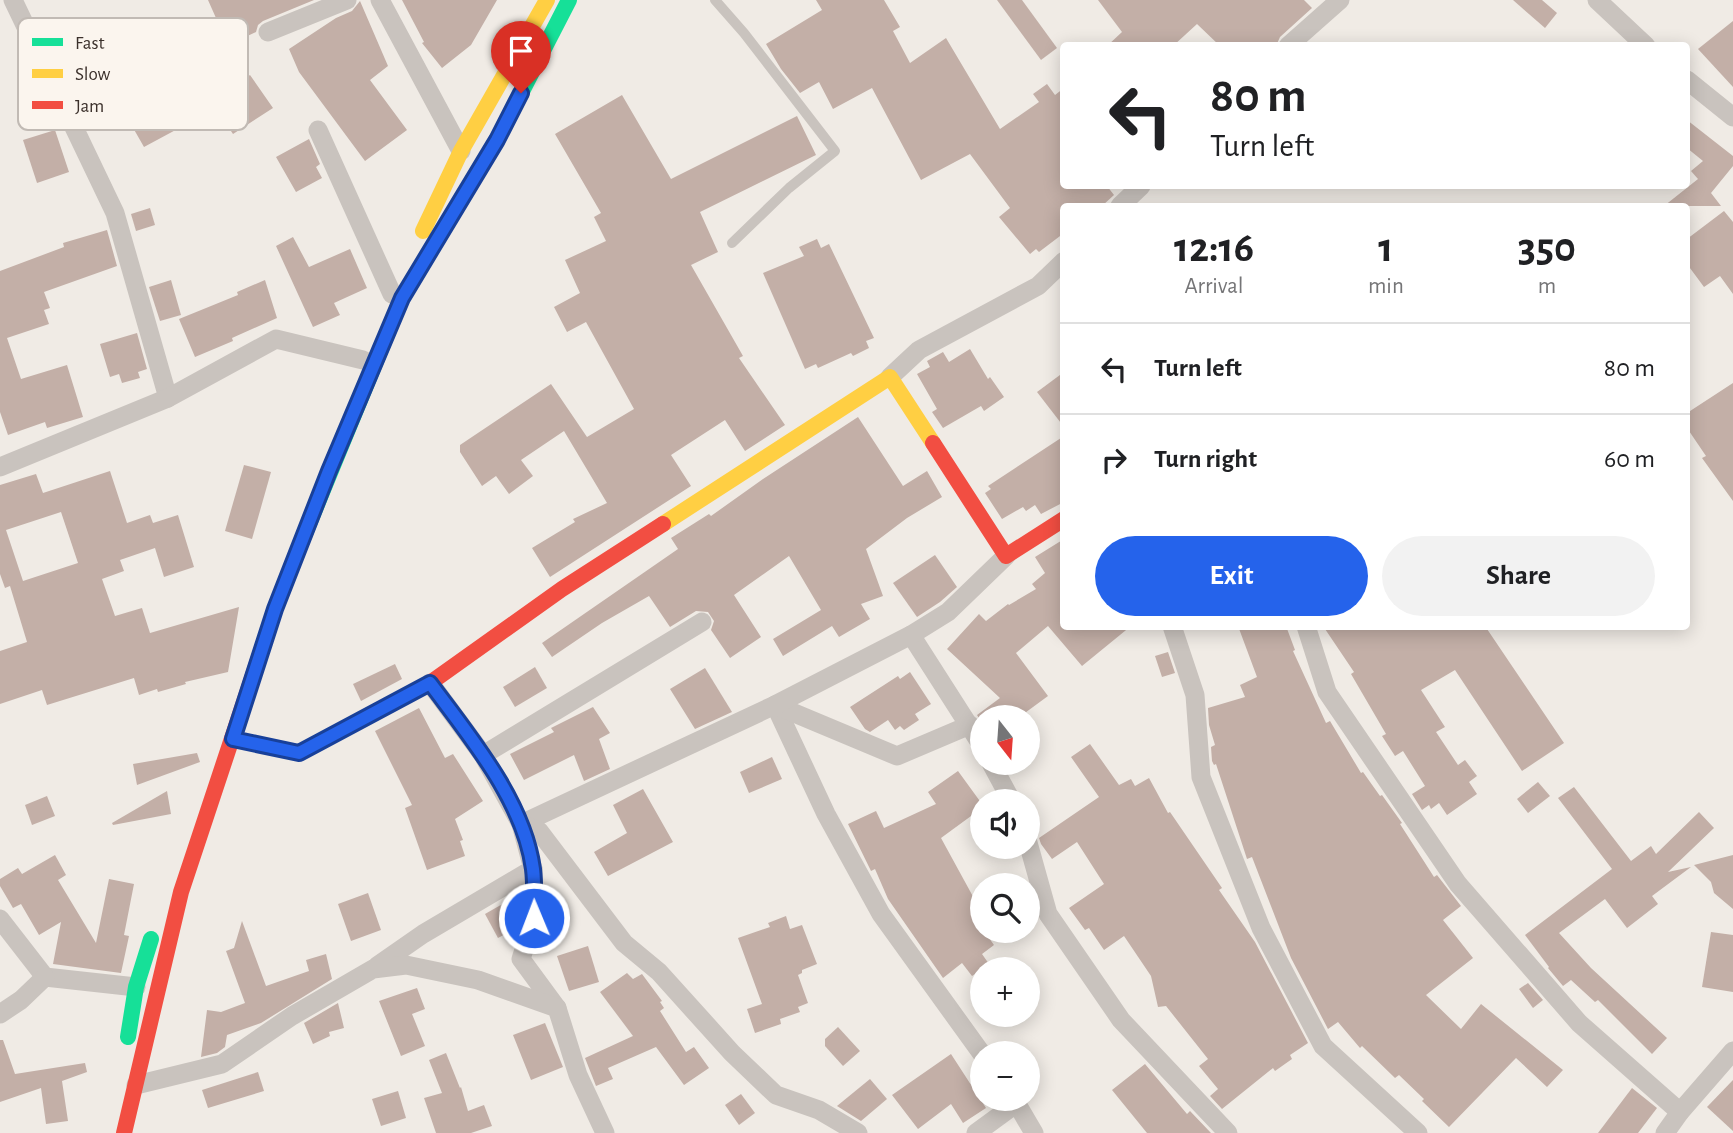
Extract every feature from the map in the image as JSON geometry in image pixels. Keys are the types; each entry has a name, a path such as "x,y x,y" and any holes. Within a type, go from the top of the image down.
{"main road":[{"path":"297,511 354,372 363,360 461,151 547,0"},
{"path":"124,1133 181,892 275,609 329,471 402,298 497,140 569,0"},
{"path":"233,739 299,753 430,683 562,589 890,377 1006,556 1060,522"},
{"path":"215,739 287,536"},
{"path":"125,1054 136,987 193,804"},
{"path":"108,1133 117,1094"}],"street":[{"path":"13,0 22,18"},
{"path":"268,32 347,0"},
{"path":"380,0 461,151"},
{"path":"1293,42 1340,0"},
{"path":"1597,0 1642,42"},
{"path":"1690,82 1733,117"},
{"path":"75,130 115,213 168,398"},
{"path":"318,130 392,294"},
{"path":"1123,203 1138,189"},
{"path":"890,377 919,350 1038,286 1060,265"},
{"path":"1,464 168,398 276,339 363,360"},
{"path":"521,824 775,705 911,635 948,612 1006,556"},
{"path":"483,755 702,622"},
{"path":"1173,630 1195,695 1201,777 1261,928 1323,1046 1418,1133"},
{"path":"1307,630 1327,692 1458,884 1579,1023 1679,1112"},
{"path":"775,705 897,756 970,725 911,635"},
{"path":"430,683 483,755 521,824 533,869 534,918 521,959 558,1007 578,1075 605,1133"},
{"path":"775,705 826,814 881,915 973,1041"},
{"path":"521,824 539,831 624,943 659,972 733,1053 776,1095 819,1110 858,1133"},
{"path":"1033,859 1048,915 1121,1020 1228,1133"},
{"path":"136,1085 222,1064 292,1016 533,869"},
{"path":"0,919 45,977 136,987"},
{"path":"373,969 406,965 478,980 558,1007"},
{"path":"0,1014 21,1000 45,977"},
{"path":"1665,1133 1679,1112 1733,1051"},
{"path":"976,1133 1004,1111"},
{"path":"1022,1111 1034,1133"}],"lane":[{"path":"715,0 744,33 835,151 789,188 732,243"}],"building":[{"path":"208,0 314,0 263,21 256,32 248,36 248,18 216,18"},
{"path":"402,0 497,0 471,45 442,68 422,43 424,42"},
{"path":"816,0 884,0 900,27 893,31 910,63 946,38 1000,129 1039,102 1033,94 1047,84 1055,95 1060,91 1060,189 1109,189 1114,195 1105,203 1060,203 1060,236 1039,252 1036,249 1030,254 999,217 1010,208 970,154 921,180 872,88 833,109 819,82 800,93 766,44 822,10"},
{"path":"997,0 1022,0 1057,48 1041,60"},
{"path":"1098,0 1304,0 1312,8 1278,42 1216,42 1197,24 1177,42 1111,42 1122,32"},
{"path":"1513,0 1542,0 1557,13 1545,28"},
{"path":"360,1 388,66 370,80 407,130 365,161 299,72 289,49 336,18 352,11"},
{"path":"1733,21 1733,87 1698,49"},
{"path":"250,75 273,108 248,124 248,76"},
{"path":"622,95 671,179 797,116 816,155 700,212 718,252 691,265 743,356 739,358 785,425 745,451 725,420 671,455 691,486 550,577 532,548 575,522 573,519 607,503 564,431 521,460 533,476 509,494 496,476 482,486 460,452 460,445 551,384 587,437 634,409 586,322 567,332 554,307 580,293 565,260 606,241 594,217 601,213 555,134"},
{"path":"1690,122 1733,156 1733,166 1711,193 1721,206 1668,203 1685,189 1690,189 1690,185 1698,179 1691,171 1703,161 1690,150"},
{"path":"55,130 69,172 37,183 23,140"},
{"path":"134,130 176,130 144,147"},
{"path":"309,139 320,164 316,167 322,178 296,192 276,157"},
{"path":"150,208 155,225 136,231 131,214"},
{"path":"1724,211 1733,222 1733,294 1720,276 1704,287 1690,268 1690,237"},
{"path":"107,230 117,266 44,292 50,308 44,310 49,324 7,338 21,379 67,365 83,417 47,428 45,422 8,435 0,412 0,271 64,247 63,243"},
{"path":"293,237 309,267 350,249 367,288 334,303 340,315 313,327 276,246"},
{"path":"817,239 821,248 829,244 874,338 866,341 869,348 853,356 851,353 818,368 816,364 805,369 763,273 804,256 799,247"},
{"path":"171,280 181,315 160,321 149,287"},
{"path":"265,280 277,318 195,357 179,319 238,295 237,292"},
{"path":"137,333 147,369 138,372 140,378 122,383 119,374 110,377 100,344"},
{"path":"970,349 988,379 990,377 1004,397 984,411 981,406 943,428 932,412 937,409 917,374 930,367 927,361 943,352 949,362"},
{"path":"1060,375 1060,422 1037,392"},
{"path":"1733,383 1733,501 1702,458 1706,456 1690,432 1690,411"},
{"path":"858,417 903,486 927,471 942,497 907,518 866,549 883,596 861,604 870,619 839,637 832,626 783,656 773,639 821,610 789,556 734,595 761,637 730,658 711,630 714,621 708,612 696,611 670,627 649,596 602,623 552,657 542,643 678,549 671,538 709,514 711,516"},
{"path":"1060,439 1060,504 1041,514 1035,505 1026,511 1023,507 1002,519 985,493 991,489 988,486"},
{"path":"244,465 271,472 252,539 225,531"},
{"path":"110,471 127,523 150,515 153,523 178,515 194,567 164,577 155,548 120,560 124,571 102,579 115,616 142,608 150,633 239,607 228,672 139,695 134,678 47,705 42,690 0,704 0,651 27,642 10,586 5,588 0,574 0,485 36,474 43,493","holes":["61,512 78,563 23,581 6,530"]},
{"path":"1060,541 1060,630 1126,630 1082,666 1048,626 1016,653 1048,696 1036,705 991,705 1000,698 947,649 979,614 986,621 1008,604 1036,589 1032,584 1045,573 1035,557"},
{"path":"935,555 957,587 917,617 893,583"},
{"path":"1239,630 1288,630 1295,650 1293,651 1326,723 1330,721 1361,773 1363,772 1380,796 1382,795 1402,823 1400,824 1434,877 1437,875 1461,906 1443,920 1473,958 1426,995 1461,1029 1481,1004 1563,1070 1547,1087 1516,1058 1449,1127 1399,1075 1395,1078 1362,1046 1360,1048 1338,1022 1328,1029 1291,958 1252,857 1247,859 1216,764 1212,761 1211,747 1215,745 1209,725 1208,708 1245,697 1240,685 1257,677"},
{"path":"1326,630 1488,630 1564,743 1522,771 1455,670 1421,690 1445,727 1436,732 1458,765 1465,760 1477,776 1469,782 1477,794 1447,815 1439,803 1431,809 1429,805 1422,810 1412,794 1425,786 1403,751 1395,756 1382,736 1386,734 1351,674 1354,672"},
{"path":"1168,652 1175,673 1162,677 1155,656"},
{"path":"395,664 402,679 361,701 353,684"},
{"path":"535,667 547,688 515,707 503,687"},
{"path":"705,668 732,712 695,729 670,689"},
{"path":"910,672 931,704 915,714 919,720 904,730 900,726 895,730 888,720 870,732 865,729 850,707 898,676 900,679"},
{"path":"593,707 610,733 599,739 610,769 584,781 574,755 524,780 510,754 554,732 551,728"},
{"path":"419,708 445,758 453,754 483,801 455,819 463,840 460,841 465,856 427,870 405,808 412,805 375,731"},
{"path":"1090,744 1119,785 1131,779 1135,786 1149,778 1168,813 1170,812 1222,888 1219,890 1255,942 1308,1043 1290,1055 1292,1059 1275,1071 1273,1068 1222,1109 1210,1096 1218,1089 1199,1066 1208,1059 1166,1006 1158,1007 1151,976 1124,936 1104,950 1089,928 1085,930 1069,908 1104,884 1077,842 1052,859 1041,844 1040,837 1099,797 1071,757"},
{"path":"197,753 200,762 137,785 133,764"},
{"path":"772,757 782,779 749,793 740,772"},
{"path":"958,771 971,789 970,817 941,838 970,891 970,943 994,945 982,954 984,957 970,957 970,973 962,963 943,978 888,899 875,869 871,871 848,824 876,811 884,828 936,804 928,792"},
{"path":"1538,782 1550,796 1528,813 1517,799"},
{"path":"1574,787 1631,861 1651,846 1656,854 1699,812 1714,828 1668,872 1691,867 1652,896 1658,904 1627,928 1605,899 1559,933 1591,968 1667,1038 1652,1054 1598,1000 1595,1002 1571,980 1563,986 1525,935 1612,869 1558,798"},
{"path":"643,789 673,842 608,876 594,852 627,833 613,805"},
{"path":"167,791 171,814 113,825 112,823"},
{"path":"47,796 55,816 32,825 25,805"},
{"path":"55,855 66,875 58,880 96,943 109,879 134,884 124,935 129,936 121,973 53,964 61,922 39,935 21,904 13,908 0,886 0,879 18,868 22,874"},
{"path":"1733,855 1733,909 1714,893 1711,882 1694,865"},
{"path":"368,893 381,930 351,941 338,904"},
{"path":"515,897 522,908 518,927 498,938 485,914"},
{"path":"786,916 790,929 802,925 817,964 802,970 798,975 808,1003 798,1007 800,1012 780,1019 781,1024 755,1033 747,1009 762,1004 738,938 770,927 768,923"},
{"path":"242,921 266,986 309,971 306,960 326,954 332,979 261,1023 227,1035 225,1047 217,1053 201,1057 207,1010 221,1012 245,1003 226,951 234,948"},
{"path":"1711,932 1733,935 1733,992 1702,987"},
{"path":"588,946 599,982 569,991 557,956"},
{"path":"627,973 633,979 642,974 662,1001 660,1002 664,1008 660,1011 686,1052 694,1047 709,1068 684,1085 656,1047 608,1068 613,1079 596,1086 585,1058 633,1036 600,992"},
{"path":"1528,983 1543,1000 1533,1008 1519,989"},
{"path":"417,988 425,1009 412,1014 425,1046 401,1056 379,1001"},
{"path":"338,1003 344,1028 329,1032 330,1036 313,1044 304,1023"},
{"path":"545,1023 563,1067 531,1080 513,1035"},
{"path":"838,1027 860,1051 843,1066 825,1046 825,1039"},
{"path":"0,1040 3,1040 15,1074 85,1063 87,1072 62,1081 68,1121 46,1124 41,1088 0,1102"},
{"path":"446,1053 468,1111 484,1105 492,1126 471,1133 436,1133 424,1098 442,1093 429,1060"},
{"path":"951,1054 970,1083 970,1111 981,1111 963,1123 951,1104 918,1129 892,1095"},
{"path":"1145,1064 1187,1114 1190,1111 1211,1133 1147,1133 1112,1090"},
{"path":"258,1072 264,1091 208,1108 202,1090"},
{"path":"870,1079 887,1099 861,1121 837,1106"},
{"path":"1733,1080 1733,1131 1707,1107"},
{"path":"1632,1088 1657,1108 1638,1133 1598,1133"},
{"path":"398,1091 406,1118 381,1126 372,1099"},
{"path":"741,1094 755,1113 739,1125 725,1105"}],"traffic: fast":[{"path":"295,558 402,298 497,140 569,0"},
{"path":"128,1037 136,987 151,939"}],"traffic: slow":[{"path":"423,231 461,151 547,0"},
{"path":"663,524 890,377 933,443"}],"traffic: jam":[{"path":"933,443 1006,556 1060,522"},
{"path":"233,739 299,753 430,683 562,589 663,524"},
{"path":"124,1133 181,892 275,609 295,558"}],"route":[{"path":"521,93 497,140 402,298 329,471 275,609 233,739 299,753 430,683 483,755 521,824 533,869 534,918"}]}
